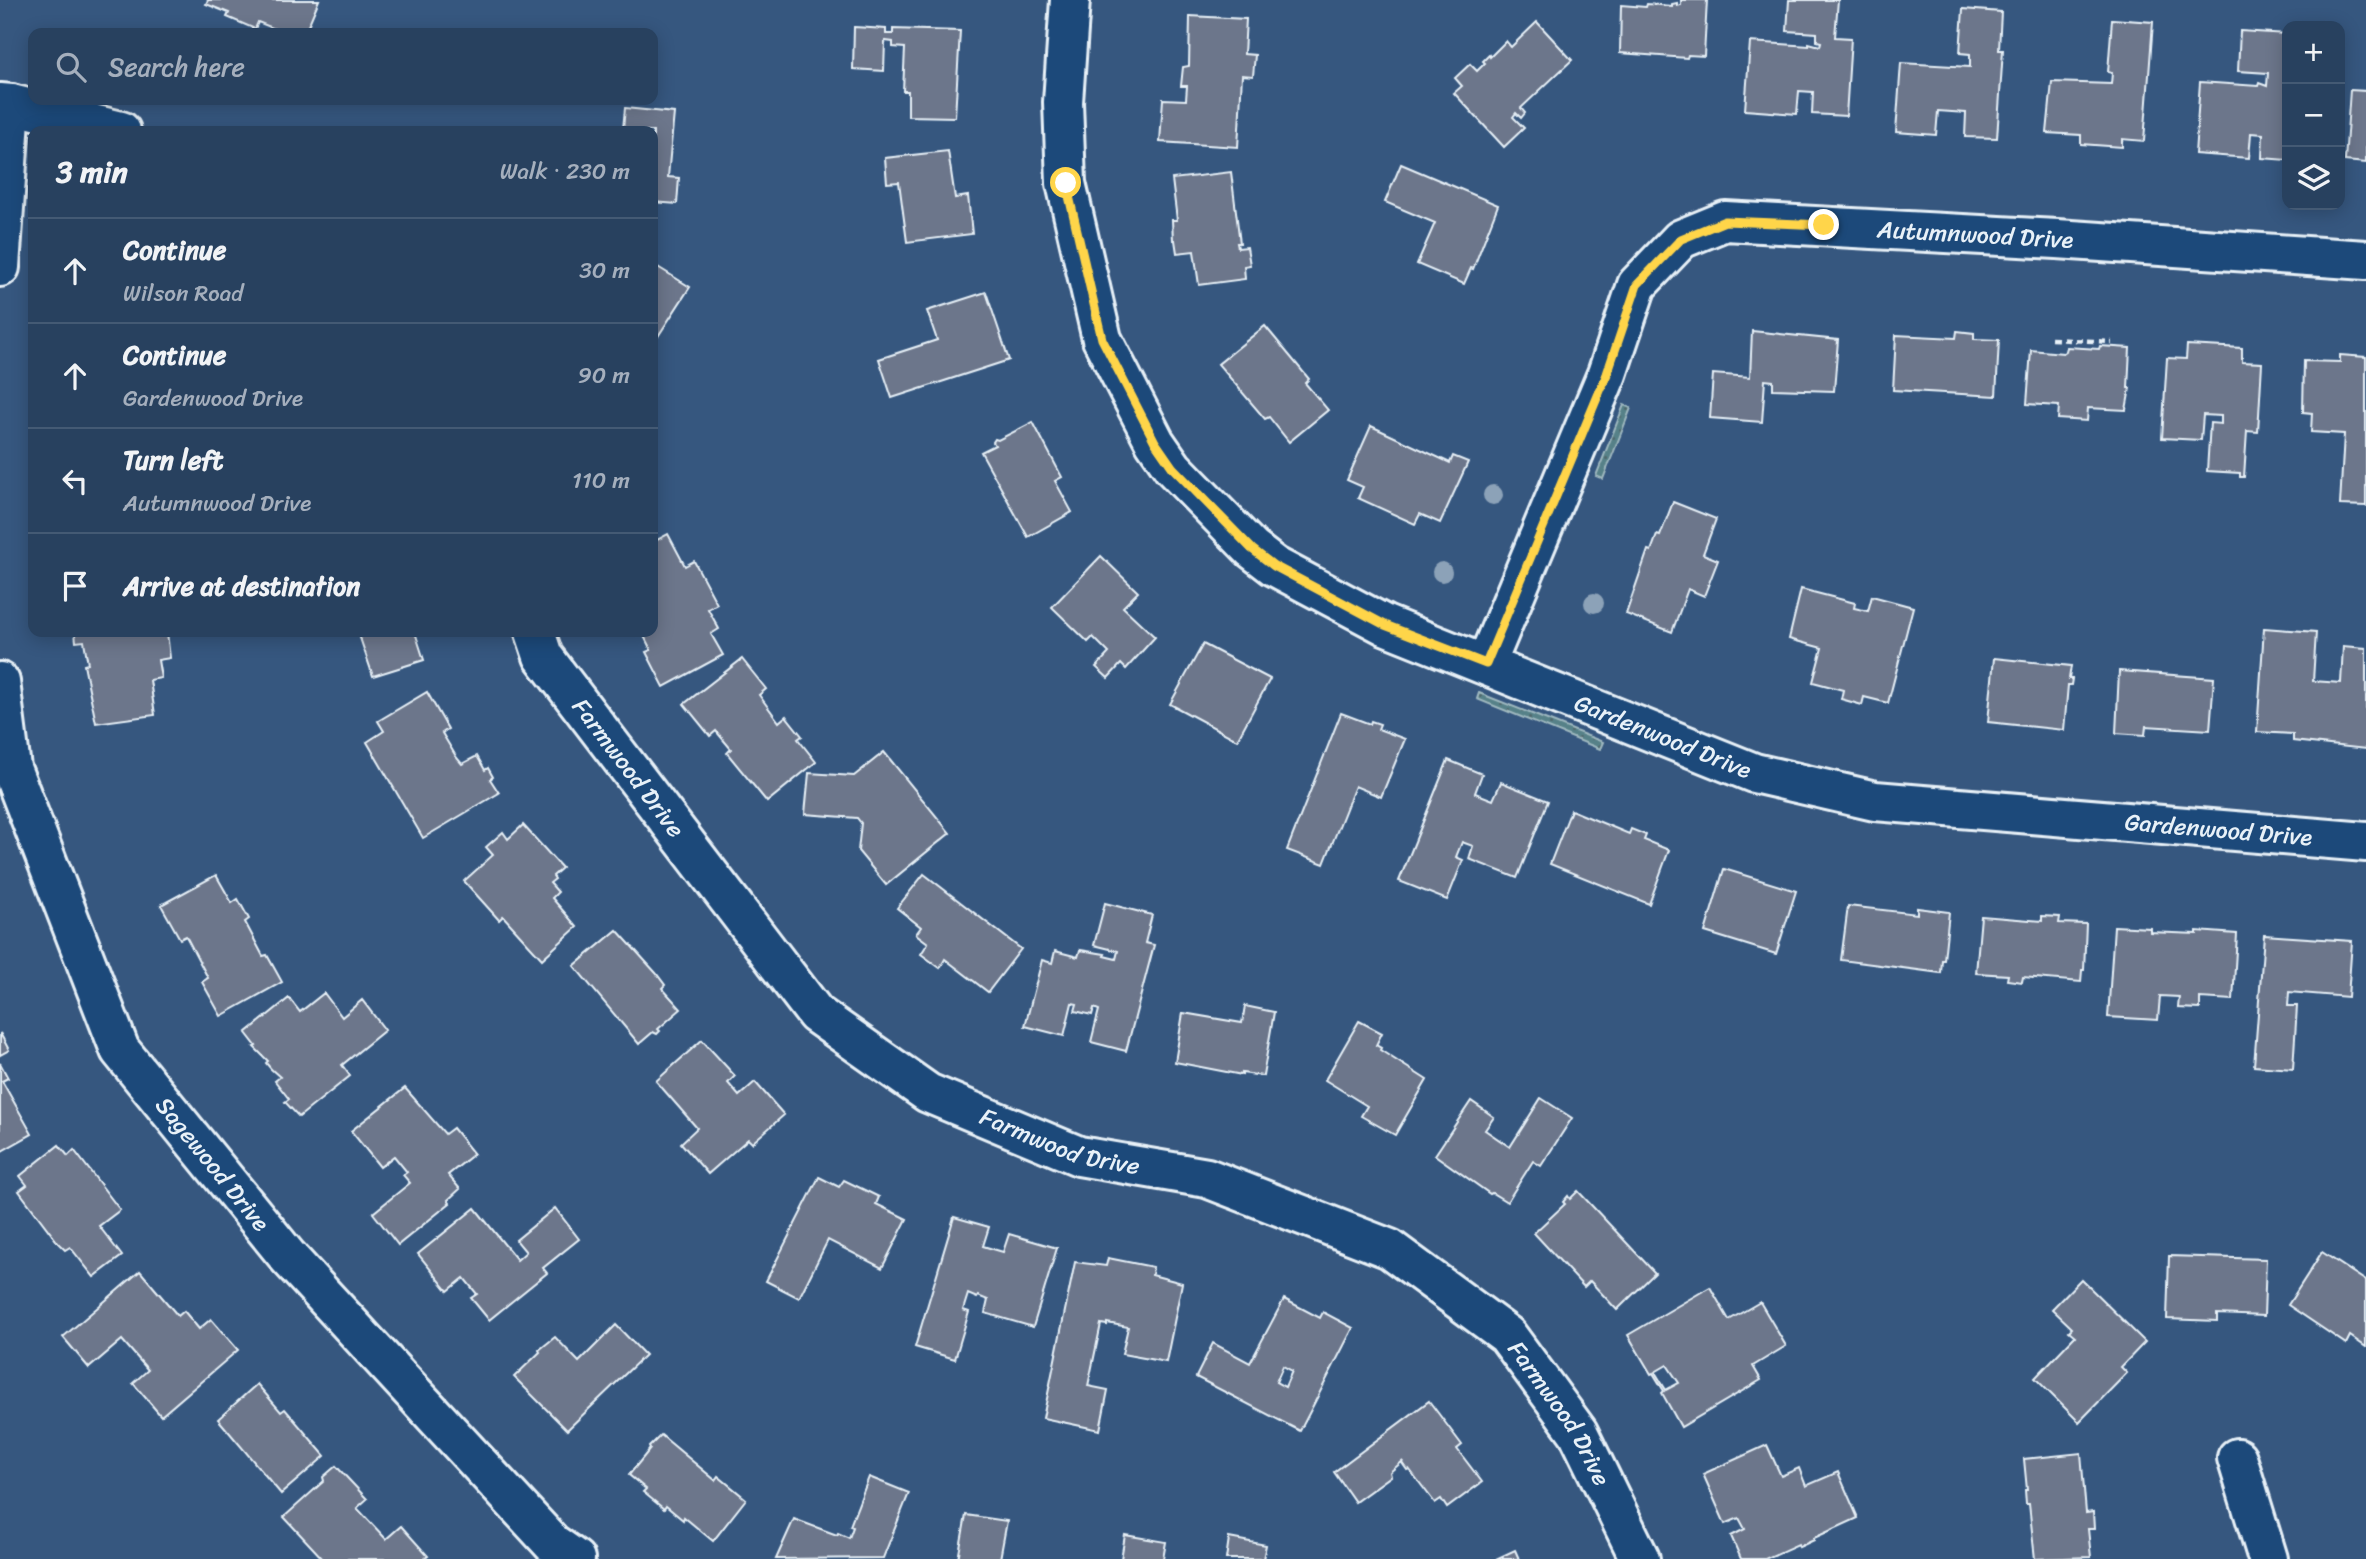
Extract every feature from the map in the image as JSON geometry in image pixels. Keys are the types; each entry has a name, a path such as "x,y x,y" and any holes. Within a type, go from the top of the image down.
{"street":[{"name":"Gardenwood Drive","path":"1070,0 1063,102 1063,153 1066,183 1102,339 1155,442 1173,468 1252,549 1274,566 1385,625 1754,773 1875,801 2366,842"},
{"path":"0,267 6,104 100,126"},
{"name":"Autumnwood Drive","path":"1486,664 1607,374 1637,285 1681,239 1725,221 2057,239 2366,260"},
{"name":"Farmwood Drive","path":"536,637 543,656 816,1014 928,1093 1079,1156 1207,1178 1390,1249 1507,1335 1578,1432 1640,1559"},
{"name":"Sagewood Drive","path":"0,682 11,768 120,1050 288,1257 552,1543 575,1559"},
{"path":"2237,1458 2268,1559"}],"path":[{"path":"2051,339 2112,342"}],"green space":[{"path":"1624,405 1631,408 1603,479 1596,476"},
{"path":"1479,693 1603,742 1600,749 1477,699"}],"building":[{"path":"208,0 319,0 307,28 273,28 258,22 253,28 227,17 229,13 206,4"},
{"path":"1681,0 1707,0 1704,56 1688,55 1687,58 1620,53 1621,5 1646,7 1647,4 1672,6 1677,3 1677,6 1681,5"},
{"path":"1789,0 1838,0 1835,37 1851,38 1846,116 1812,114 1813,92 1799,91 1797,114 1745,110 1750,42 1809,46 1809,43 1820,46 1817,33 1787,31"},
{"path":"1963,9 2001,12 1999,50 2003,50 1997,138 1965,137 1966,113 1938,111 1936,135 1896,132 1901,63 1970,67 1970,54 1960,53"},
{"path":"1190,16 1246,19 1244,54 1255,55 1253,76 1242,75 1238,147 1160,142 1163,99 1186,100 1187,86 1181,86 1183,67 1189,66"},
{"path":"2112,19 2153,22 2144,141 2122,139 2122,147 2081,144 2081,135 2047,133 2052,82 2111,84 2112,73 2108,72"},
{"path":"1537,22 1572,60 1521,108 1525,113 1521,118 1516,113 1513,117 1524,128 1504,147 1454,93 1462,86 1455,78 1470,64 1477,71 1485,63 1483,61 1506,41 1511,47"},
{"path":"854,27 886,29 886,34 893,34 893,29 960,31 955,117 908,116 908,91 903,91 905,48 893,47 893,42 885,41 884,71 853,69"},
{"path":"2240,31 2282,34 2282,160 2262,158 2263,134 2251,133 2249,158 2195,154 2200,82 2258,86 2259,83 2267,86 2268,73 2238,71"},
{"path":"2350,90 2366,91 2366,163 2345,161"},
{"path":"625,108 674,113 668,177 679,178 677,204 658,202 658,126 623,126"},
{"path":"948,151 955,198 968,196 972,234 907,242 899,182 887,183 885,158"},
{"path":"1401,164 1498,205 1473,269 1471,268 1464,284 1417,264 1435,223 1385,202"},
{"path":"1231,172 1240,243 1237,243 1238,248 1247,247 1250,265 1244,266 1245,279 1199,285 1194,251 1177,253 1173,240 1172,220 1177,220 1172,179"},
{"path":"658,267 690,287 658,336"},
{"path":"986,292 1009,360 892,398 879,359 937,340 927,311"},
{"path":"1265,326 1309,379 1305,383 1328,410 1289,442 1269,417 1265,419 1218,364"},
{"path":"1752,331 1838,340 1834,391 1773,389 1773,381 1765,380 1762,422 1710,418 1713,374 1750,377"},
{"path":"1957,331 1974,333 1974,339 1999,340 1996,396 1893,390 1896,335 1956,338"},
{"path":"2187,345 2242,348 2242,362 2262,363 2258,432 2247,431 2244,477 2240,477 2240,473 2207,471 2210,423 2221,424 2221,416 2203,415 2201,440 2162,438 2167,358 2186,359"},
{"path":"2100,346 2130,348 2130,388 2126,410 2088,408 2087,421 2058,419 2059,406 2027,404 2031,350 2063,353 2067,347 2099,349"},
{"path":"2340,355 2366,357 2366,506 2340,505 2344,434 2311,432 2312,413 2303,412 2304,361 2340,362"},
{"path":"1033,422 1062,477 1055,481 1072,512 1028,537 981,452 995,445 995,439 998,440"},
{"path":"1371,426 1450,463 1453,456 1468,462 1440,523 1420,514 1415,524 1358,498 1363,487 1347,480"},
{"path":"1673,502 1716,519 1703,554 1718,560 1704,596 1688,589 1672,632 1626,614 1648,550 1651,551 1657,535 1660,536"},
{"path":"668,534 685,566 694,561 717,604 708,609 719,629 711,634 723,655 664,687 646,652 651,650 644,637 658,637 658,539"},
{"path":"1101,556 1138,592 1123,607 1155,637 1126,669 1121,664 1108,678 1096,667 1109,653 1093,637 1088,642 1052,607"},
{"path":"1801,589 1855,603 1854,608 1868,611 1872,596 1913,607 1888,703 1864,697 1862,705 1841,699 1843,690 1813,682 1822,648 1789,639"},
{"path":"2264,628 2316,632 2313,681 2341,683 2343,646 2366,648 2366,749 2293,741 2293,734 2257,732"},
{"path":"76,637 168,637 170,658 158,660 161,678 150,680 155,715 96,723 84,665 88,664 84,641 76,642"},
{"path":"360,637 417,637 424,660 373,676"},
{"path":"1203,644 1270,679 1237,740 1170,704"},
{"path":"1994,658 2071,666 2069,679 2072,679 2071,685 2068,685 2064,730 1988,722"},
{"path":"742,659 766,689 759,695 779,722 786,716 802,736 798,739 816,762 767,802 727,753 731,749 716,731 710,736 684,704"},
{"path":"2119,671 2214,678 2210,730 2146,726 2145,735 2116,733"},
{"path":"427,692 448,729 442,733 457,758 462,764 477,756 485,770 488,768 493,777 490,779 499,793 423,838 367,742 384,731 378,721"},
{"path":"1341,713 1370,724 1371,721 1380,724 1378,729 1405,739 1381,797 1355,786 1324,864 1287,850"},
{"path":"884,752 950,833 886,885 858,851 861,823 857,818 805,814 809,773 854,776"},
{"path":"1448,760 1482,774 1475,793 1493,800 1501,782 1548,801 1517,878 1469,859 1473,846 1462,842 1456,857 1463,860 1447,900 1399,881"},
{"path":"1571,810 1629,834 1631,829 1646,835 1644,840 1669,850 1649,904 1550,864"},
{"path":"523,825 562,868 550,883 558,892 552,898 577,927 542,959 503,916 499,920 464,881 493,855 486,847 503,832 508,839"},
{"path":"1724,869 1796,891 1776,954 1705,932"},
{"path":"924,874 1021,949 988,992 945,959 940,968 921,954 928,943 916,934 921,927 897,908"},
{"path":"216,875 232,903 238,899 249,919 245,922 263,956 267,955 282,982 221,1016 202,982 208,978 186,936 180,939 161,905"},
{"path":"1105,903 1152,915 1145,943 1154,945 1126,1051 1091,1042 1099,1010 1094,1008 1092,1015 1075,1011 1077,1004 1072,1003 1064,1036 1025,1026 1042,960 1052,963 1055,951 1078,957 1080,950 1105,954 1104,956 1116,959 1118,951 1094,945"},
{"path":"1848,906 1917,914 1917,908 1949,912 1941,973 1841,960"},
{"path":"1981,916 2042,921 2042,916 2060,917 2059,923 2086,924 2081,982 2023,977 2022,982 2007,980 2008,975 1976,973"},
{"path":"2114,926 2150,928 2150,932 2237,934 2233,1000 2200,998 2200,1009 2178,1008 2179,997 2160,996 2158,1020 2108,1017"},
{"path":"617,930 656,973 665,985 662,988 681,1009 658,1029 660,1031 657,1034 653,1032 639,1044 574,966"},
{"path":"2264,935 2352,941 2348,997 2289,992 2288,1006 2297,1006 2293,1069 2254,1066"},
{"path":"324,993 342,1017 362,1000 385,1030 342,1065 350,1076 299,1117 285,1102 289,1099 275,1081 280,1077 266,1063 268,1061 254,1047 256,1046 246,1033 289,998 300,1012"},
{"path":"1245,1006 1274,1012 1263,1076 1242,1075 1175,1062 1183,1013 1242,1023"},
{"path":"1359,1021 1382,1033 1376,1045 1380,1050 1427,1080 1395,1135 1361,1116 1367,1106 1325,1080"},
{"path":"0,1033 9,1050 0,1055"},
{"path":"702,1040 735,1076 728,1083 739,1096 755,1082 784,1115 752,1143 748,1139 708,1174 681,1143 697,1128 656,1081"},
{"path":"0,1063 8,1078 2,1081 32,1134 0,1152"},
{"path":"405,1088 445,1134 453,1128 474,1154 448,1175 460,1189 448,1200 450,1203 398,1245 373,1213 410,1183 403,1175 407,1172 394,1156 380,1167 351,1131"},
{"path":"1541,1098 1572,1118 1541,1166 1533,1161 1507,1202 1490,1194 1435,1155 1471,1101 1494,1117 1485,1130 1510,1147"},
{"path":"59,1145 68,1156 74,1150 120,1210 99,1226 122,1256 94,1277 70,1247 65,1250 59,1244 19,1191 27,1185 20,1176"},
{"path":"819,1177 839,1187 844,1180 879,1197 876,1204 907,1219 882,1268 828,1240 799,1298 766,1281"},
{"path":"1578,1191 1655,1273 1617,1310 1590,1281 1584,1287 1534,1233 1565,1204 1563,1202 1568,1196 1570,1199"},
{"path":"475,1208 517,1260 526,1252 516,1240 555,1208 579,1239 543,1268 547,1273 489,1320 471,1298 477,1294 464,1278 448,1291 418,1254"},
{"path":"954,1217 989,1227 983,1246 1003,1252 1009,1234 1057,1248 1033,1327 985,1313 988,1300 968,1294 963,1310 969,1312 955,1359 915,1347"},
{"path":"2322,1252 2366,1281 2366,1347 2350,1336 2346,1344 2288,1305"},
{"path":"2169,1256 2266,1259 2264,1316 2217,1314 2217,1321 2167,1319"},
{"path":"1108,1258 1153,1267 1152,1275 1182,1283 1166,1362 1122,1354 1128,1327 1101,1324 1088,1386 1108,1390 1100,1430 1043,1418 1075,1262 1106,1266"},
{"path":"140,1271 178,1316 184,1311 199,1329 211,1319 238,1350 161,1416 133,1383 148,1370 122,1340 89,1368 63,1337"},
{"path":"2081,1279 2145,1342 2121,1367 2127,1373 2079,1422 2035,1378 2075,1336 2069,1331 2072,1328 2052,1309"},
{"path":"1710,1287 1729,1320 1760,1302 1786,1346 1753,1366 1761,1380 1681,1427 1662,1393 1664,1391 1628,1335","holes":["1667,1365 1679,1383 1666,1390 1655,1372"]},
{"path":"1284,1299 1320,1318 1323,1312 1353,1328 1300,1431 1196,1377 1213,1343 1250,1363","holes":["1283,1366 1292,1371 1285,1387 1276,1382"]},
{"path":"616,1325 645,1355 567,1430 514,1377 555,1337 579,1362"},
{"path":"257,1384 281,1412 285,1409 325,1456 281,1494 218,1419"},
{"path":"1429,1401 1462,1445 1457,1449 1482,1482 1447,1508 1441,1499 1435,1503 1409,1469 1407,1470 1403,1461 1390,1472 1391,1476 1355,1502 1334,1472"},
{"path":"661,1435 715,1480 718,1476 746,1499 713,1541 684,1517 683,1520 666,1506 664,1509 643,1492 646,1489 629,1475"},
{"path":"1767,1445 1781,1476 1799,1468 1806,1486 1838,1472 1858,1518 1799,1547 1798,1544 1765,1559 1741,1559 1731,1536 1745,1529 1739,1518 1725,1524 1703,1474"},
{"path":"2081,1453 2086,1513 2093,1512 2094,1529 2088,1529 2091,1557 2035,1559 2029,1504 2026,1504 2024,1459"},
{"path":"336,1466 367,1499 357,1508 386,1539 401,1526 428,1556 424,1559 323,1559 284,1517 324,1481 323,1477"},
{"path":"869,1477 909,1493 883,1558 776,1559 794,1519 849,1538 853,1527 850,1526"},
{"path":"966,1515 1007,1521 1000,1559 958,1559"},
{"path":"1125,1535 1166,1542 1163,1559 1121,1559"},
{"path":"1229,1538 1266,1545 1263,1559 1226,1559"},
{"path":"1515,1550 1519,1559 1496,1559"}],"route":[{"path":"1066,183 1102,339 1155,442 1173,468 1252,549 1274,566 1385,625 1486,664 1607,374 1637,285 1681,239 1725,221 1824,225"}]}
